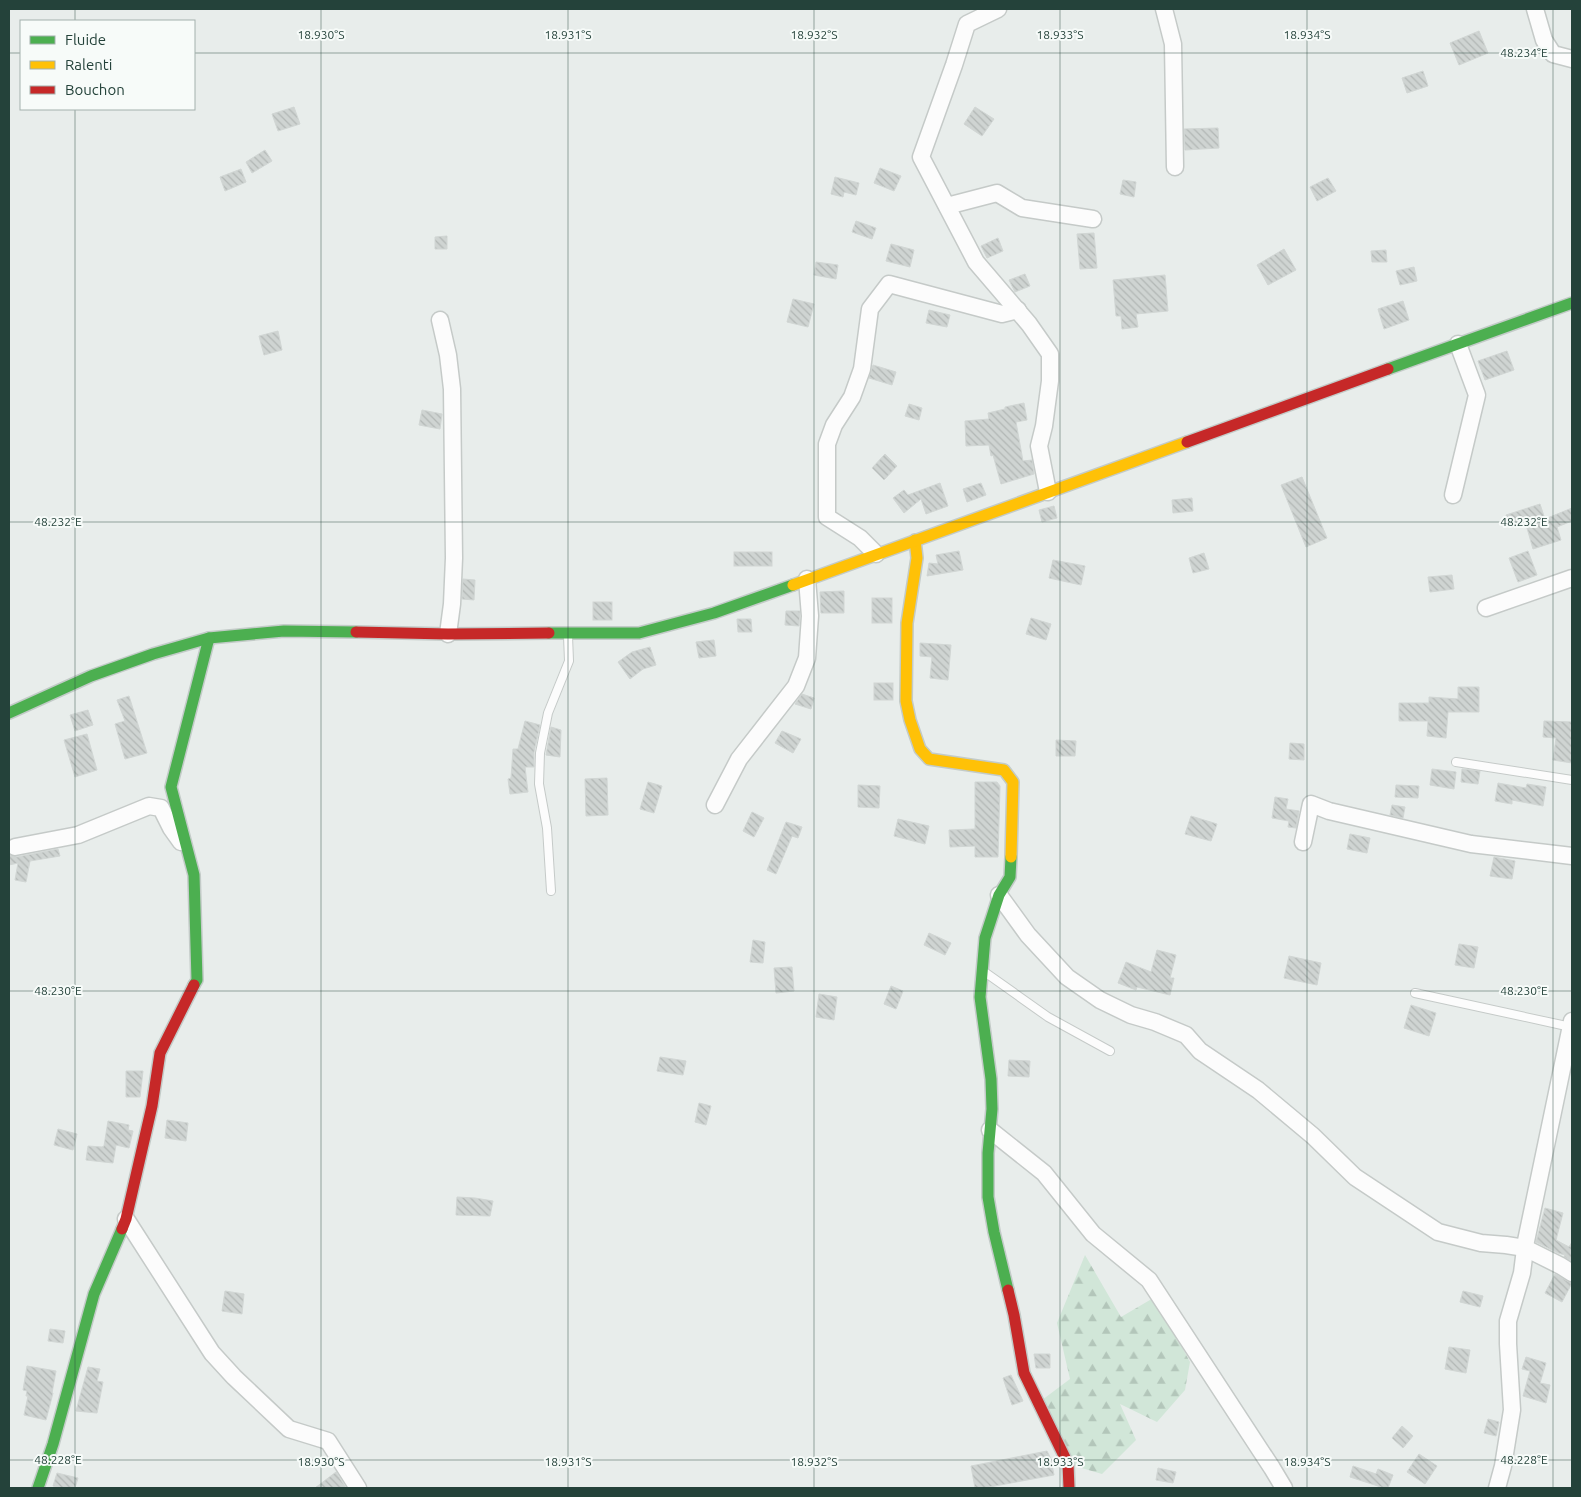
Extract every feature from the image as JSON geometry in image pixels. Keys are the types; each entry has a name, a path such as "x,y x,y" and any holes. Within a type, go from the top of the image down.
{"street":[{"path":"998,9 967,24 921,157 976,262 1018,310 1050,354 1050,381 1044,426 1039,446 1048,492"},
{"path":"1164,9 1173,44 1175,166"},
{"path":"1535,9 1544,40 1553,54 1572,59"},
{"path":"947,206 997,193 1022,208 1093,219"},
{"path":"876,554 860,538 827,518 827,444 834,425 852,396 862,369 870,309 888,284 1002,314 1018,310"},
{"path":"9,713 91,676 153,654 209,638 284,631 448,634 639,633 714,613 1572,303"},
{"path":"440,320 448,356 452,388 454,558 452,604 448,634"},
{"path":"1453,494 1477,395 1458,344"},
{"path":"915,540 917,558 907,623 906,701 920,749 929,759 1004,770 1013,782 1010,877 999,895 985,938 980,997 991,1080 992,1110 988,1153 988,1197 994,1232 1014,1315 1024,1374 1068,1464 1070,1488"},
{"path":"1486,608 1572,578"},
{"path":"715,805 739,759 796,686 806,658 810,616 807,579"},
{"path":"38,1488 53,1444 94,1294 126,1219 152,1106 160,1053 197,980 194,875 171,787 209,638"},
{"path":"1303,842 1311,804 1471,844 1572,856"},
{"path":"15,847 78,835 149,806 160,808 188,852"},
{"path":"999,895 1028,935 1067,977 1100,1000 1131,1015 1155,1022 1186,1035 1200,1051 1258,1090 1313,1136 1355,1178 1438,1232 1481,1243 1525,1248 1572,1273"},
{"path":"1497,1488 1512,1410 1508,1321 1522,1273 1525,1248 1572,1024"},
{"path":"990,1130 1044,1172 1093,1234 1150,1280 1284,1488"},
{"path":"126,1219 212,1353 234,1377 289,1429 328,1441 358,1488"}],"lane":[{"path":"550,890 547,828 540,784 540,753 548,713 570,662 568,634"},
{"path":"1456,762 1572,780"},
{"path":"982,970 1048,1017 1110,1051"},
{"path":"1415,993 1572,1024"}],"green space":[{"path":"1085,1255 1121,1317 1155,1297 1190,1362 1185,1390 1157,1422 1120,1404 1136,1440 1102,1474 1068,1464 1038,1403 1070,1379 1057,1323"}],"building":[{"path":"1479,31 1488,53 1459,65 1450,43"},
{"path":"1423,71 1428,86 1407,93 1402,78"},
{"path":"294,107 300,124 278,131 272,114"},
{"path":"975,107 994,119 982,136 964,124"},
{"path":"1218,128 1219,148 1185,150 1184,129"},
{"path":"265,150 272,161 252,173 246,162"},
{"path":"880,168 901,176 894,191 874,183"},
{"path":"241,169 246,182 225,191 220,177"},
{"path":"835,177 859,183 856,195 844,192 843,197 831,194"},
{"path":"1328,178 1336,191 1317,201 1310,187"},
{"path":"1123,180 1136,182 1134,197 1120,194"},
{"path":"856,221 876,228 872,239 852,232"},
{"path":"1094,233 1097,268 1080,269 1077,234"},
{"path":"447,236 447,249 435,249 435,237"},
{"path":"998,238 1003,251 987,258 981,246"},
{"path":"891,244 914,250 910,267 886,261"},
{"path":"1284,249 1296,270 1268,285 1257,265"},
{"path":"1386,250 1387,262 1372,262 1371,251"},
{"path":"816,262 838,265 836,279 814,275"},
{"path":"1414,267 1417,281 1400,285 1396,271"},
{"path":"1025,274 1030,286 1015,292 1009,280"},
{"path":"1165,275 1168,311 1136,314 1138,327 1122,329 1121,316 1116,316 1113,280"},
{"path":"793,299 814,304 808,327 787,322"},
{"path":"1403,301 1409,320 1384,329 1378,309"},
{"path":"929,310 950,315 947,327 926,323"},
{"path":"278,331 282,350 264,355 259,336"},
{"path":"1507,351 1514,370 1485,380 1478,361"},
{"path":"873,365 896,372 892,385 869,378"},
{"path":"1024,403 1027,420 1016,422 1023,461 1032,460 1034,474 1001,484 989,445 966,446 965,421 989,419 988,413"},
{"path":"909,404 922,408 919,420 905,416"},
{"path":"422,410 442,414 440,429 419,425"},
{"path":"885,454 897,466 884,480 872,468"},
{"path":"1302,477 1327,538 1306,547 1281,485"},
{"path":"940,483 948,506 926,514 921,499 904,513 893,498 904,490 908,495"},
{"path":"981,483 986,495 967,502 963,489"},
{"path":"1192,498 1193,511 1173,513 1172,500"},
{"path":"1540,504 1545,519 1572,508 1572,521 1557,527 1561,540 1533,549 1525,521 1510,526 1506,515"},
{"path":"1054,506 1057,518 1042,522 1039,510"},
{"path":"959,551 963,570 927,576 929,563 938,564 936,555"},
{"path":"1528,551 1537,575 1518,582 1509,558"},
{"path":"734,552 772,552 772,566 734,566"},
{"path":"1204,553 1209,569 1193,573 1189,558"},
{"path":"1053,560 1085,566 1081,585 1049,578"},
{"path":"1452,575 1454,589 1430,592 1428,577"},
{"path":"463,579 475,580 474,600 462,599"},
{"path":"844,591 844,613 821,613 820,592"},
{"path":"872,598 892,598 892,623 872,623"},
{"path":"593,602 612,602 612,620 593,620"},
{"path":"786,611 800,611 799,626 785,625"},
{"path":"1031,618 1051,624 1046,640 1026,634"},
{"path":"737,619 751,619 752,632 738,632"},
{"path":"714,640 716,656 699,658 696,642"},
{"path":"920,643 951,645 948,680 930,678 932,657 920,656"},
{"path":"650,647 656,665 643,669 630,679 618,662 632,652"},
{"path":"874,683 893,683 893,700 874,700"},
{"path":"1458,687 1479,687 1479,712 1448,712 1446,738 1427,736 1428,721 1399,721 1399,703 1429,703 1429,697 1458,699"},
{"path":"802,694 814,698 811,709 795,704"},
{"path":"129,696 147,753 125,759 115,724 125,721 117,700"},
{"path":"88,710 93,725 75,731 70,715"},
{"path":"525,721 540,725 534,752 534,767 525,767 528,792 510,794 508,779 511,778 513,749 518,749"},
{"path":"1544,721 1572,722 1572,763 1553,760 1556,738 1543,737"},
{"path":"551,727 561,730 560,757 546,755"},
{"path":"782,731 801,739 793,753 775,743"},
{"path":"87,734 97,770 75,777 64,740"},
{"path":"1056,740 1076,741 1075,756 1056,756"},
{"path":"1290,743 1304,744 1304,760 1289,759"},
{"path":"1432,769 1456,772 1454,789 1430,785"},
{"path":"1462,769 1480,771 1478,784 1461,782"},
{"path":"607,778 608,815 586,816 585,779"},
{"path":"648,782 662,786 654,813 640,809"},
{"path":"975,782 997,782 1000,786 998,857 975,857 975,846 950,847 949,830 975,829"},
{"path":"1498,783 1526,788 1527,784 1546,787 1543,806 1512,800 1512,804 1495,801"},
{"path":"858,785 880,786 879,808 858,807"},
{"path":"1396,785 1419,786 1418,798 1395,797"},
{"path":"1275,797 1288,799 1286,809 1299,811 1296,828 1288,827 1289,821 1272,818"},
{"path":"1392,805 1405,807 1403,818 1390,815"},
{"path":"752,812 764,818 754,837 743,831"},
{"path":"1191,816 1217,824 1211,841 1185,834"},
{"path":"898,819 929,826 925,844 894,836"},
{"path":"786,822 802,827 798,838 792,836 776,874 767,870"},
{"path":"1350,834 1370,838 1367,853 1347,849"},
{"path":"58,849 60,856 30,861 26,882 15,880 18,863 9,865 9,855 17,857"},
{"path":"1494,857 1515,861 1512,879 1490,876"},
{"path":"929,933 951,943 945,955 924,945"},
{"path":"753,940 765,942 763,963 750,962"},
{"path":"1459,944 1478,947 1474,968 1455,965"},
{"path":"1157,950 1176,955 1170,978 1174,978 1170,995 1137,987 1136,990 1118,983 1126,962 1151,972"},
{"path":"1289,956 1321,963 1317,985 1284,978"},
{"path":"792,967 794,991 776,993 774,968"},
{"path":"891,986 903,991 896,1009 884,1004"},
{"path":"819,994 837,997 834,1020 816,1017"},
{"path":"1411,1005 1436,1013 1429,1036 1404,1028"},
{"path":"660,1057 686,1061 683,1075 657,1071"},
{"path":"1009,1060 1030,1061 1029,1077 1008,1076"},
{"path":"126,1071 143,1071 140,1097 126,1097"},
{"path":"699,1103 711,1106 706,1125 695,1122"},
{"path":"167,1120 188,1123 186,1141 165,1138"},
{"path":"108,1121 129,1125 128,1130 133,1131 129,1148 116,1145 113,1163 86,1160 88,1146 104,1146"},
{"path":"58,1129 77,1134 73,1150 54,1145"},
{"path":"457,1197 493,1201 490,1216 456,1215"},
{"path":"1545,1208 1563,1213 1556,1240 1569,1247 1572,1242 1572,1261 1564,1257 1565,1255 1536,1242"},
{"path":"1555,1274 1572,1283 1562,1302 1545,1293"},
{"path":"225,1291 244,1294 242,1314 222,1311"},
{"path":"1463,1291 1483,1296 1480,1307 1460,1302"},
{"path":"50,1329 65,1331 63,1343 48,1341"},
{"path":"1449,1347 1470,1350 1466,1373 1445,1369"},
{"path":"1034,1354 1050,1354 1050,1368 1036,1368"},
{"path":"1526,1357 1546,1363 1540,1383 1550,1385 1546,1403 1523,1396 1530,1371 1522,1369"},
{"path":"27,1366 56,1371 46,1420 24,1415 28,1396 26,1396 27,1391 23,1390"},
{"path":"88,1367 100,1369 97,1381 103,1382 97,1413 76,1411"},
{"path":"1011,1375 1023,1401 1012,1405 1003,1378"},
{"path":"1488,1419 1499,1422 1496,1436 1484,1433"},
{"path":"1402,1426 1413,1436 1403,1448 1392,1438"},
{"path":"1047,1451 1051,1459 1054,1475 975,1488 971,1466"},
{"path":"1419,1454 1437,1466 1425,1484 1407,1472"},
{"path":"1353,1466 1376,1474 1378,1469 1393,1475 1388,1488 1350,1477"},
{"path":"1158,1468 1176,1472 1173,1483 1156,1480"},
{"path":"336,1472 346,1488 315,1488"},
{"path":"57,1473 78,1478 75,1488 53,1486"}],"traffic: fast":[{"path":"1388,369 1572,303"},
{"path":"549,633 639,633 714,613 793,585"},
{"path":"9,713 91,676 153,654 209,638 284,631 356,632"},
{"path":"194,985 197,980 194,875 171,787 209,638"},
{"path":"1008,1290 988,1197 988,1153 992,1109 991,1079 980,997 985,938 999,895 1010,877 1011,857"},
{"path":"38,1488 53,1444 94,1294 122,1229"}],"traffic: slow":[{"path":"793,585 1187,442"},
{"path":"915,540 917,558 907,623 906,701 910,720 920,749 929,759 1004,770 1013,782 1011,857"}],"traffic: jam":[{"path":"1187,442 1388,369"},
{"path":"356,632 448,634 549,633"},
{"path":"122,1229 126,1219 152,1106 160,1053 194,985"},
{"path":"1008,1290 1024,1373 1068,1464 1069,1488"}]}
